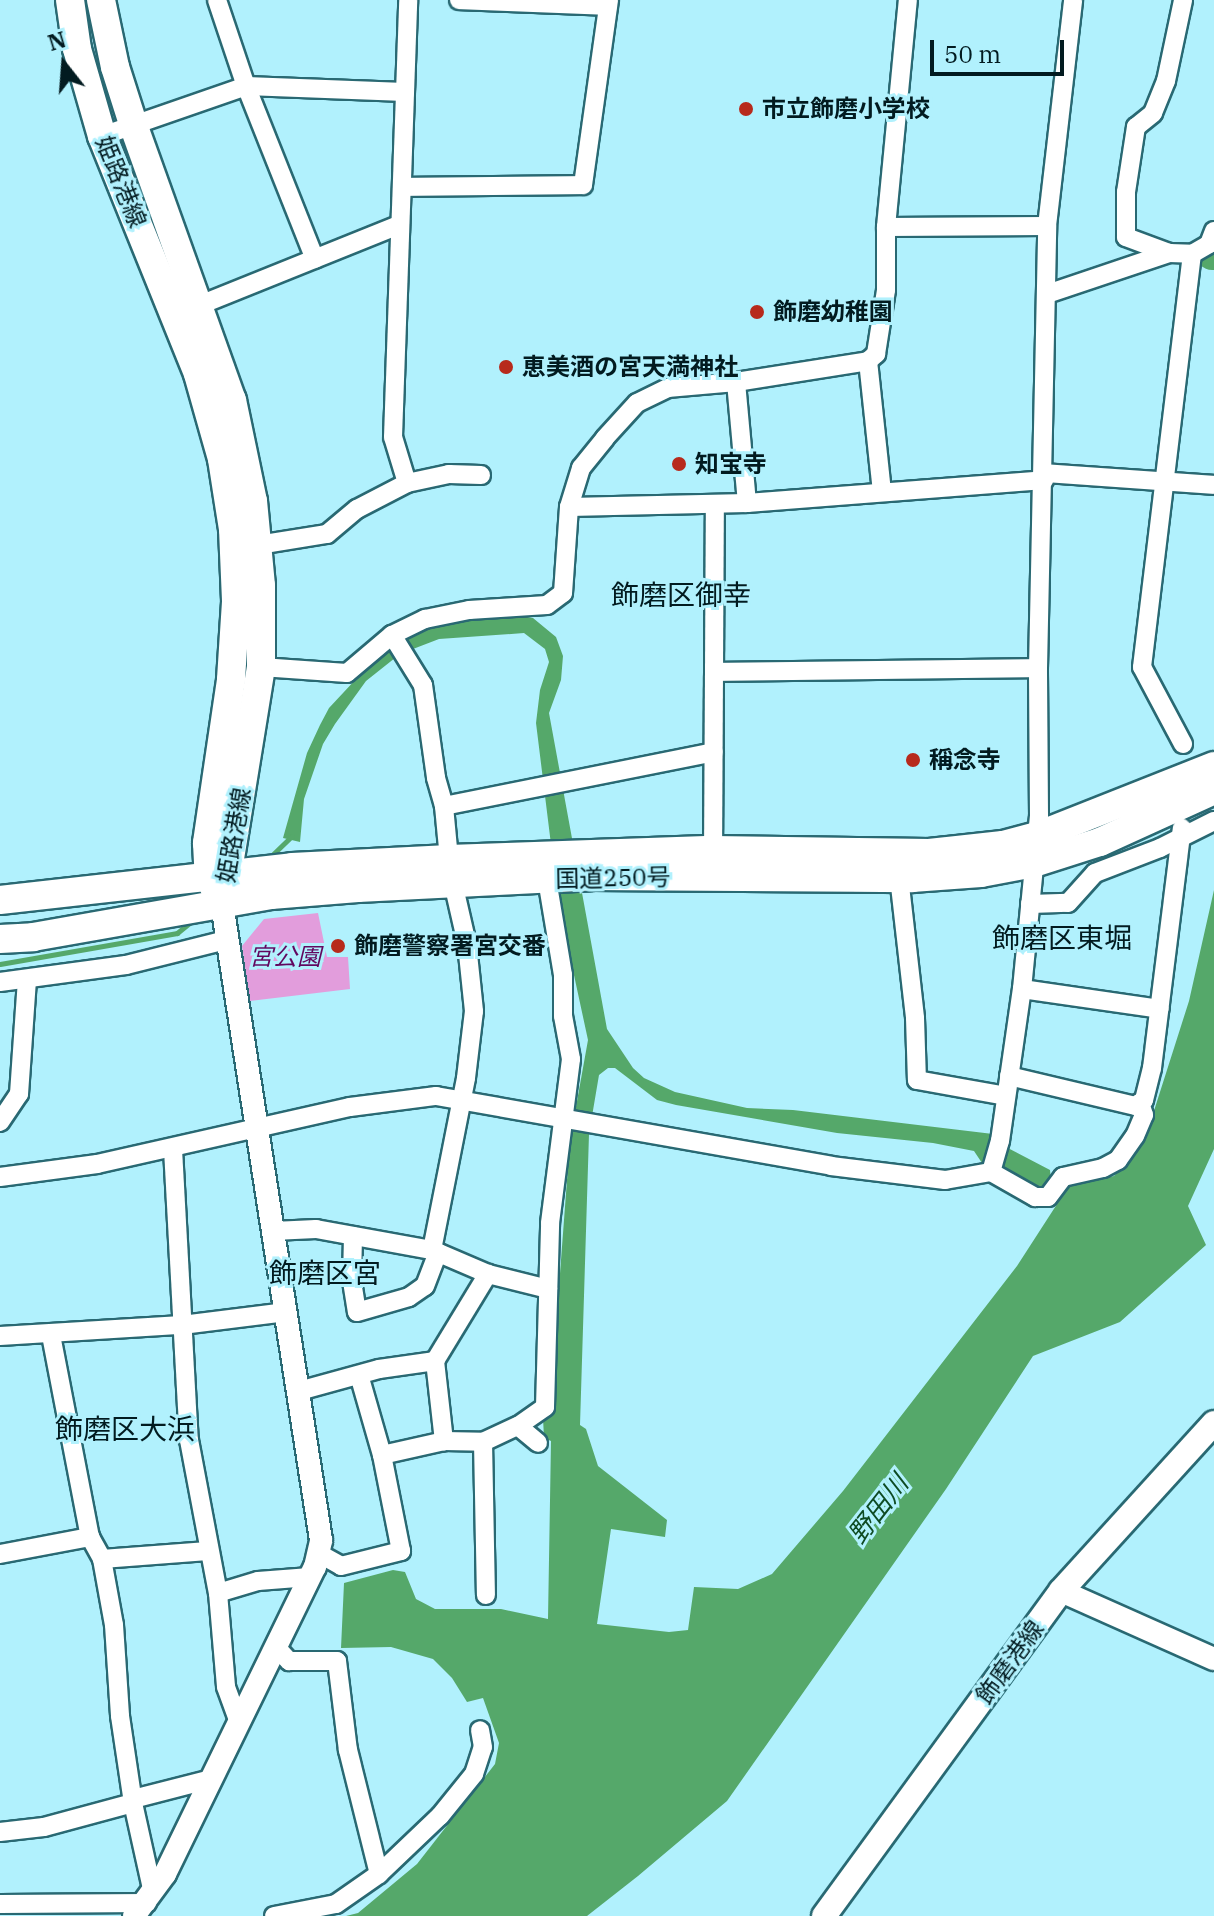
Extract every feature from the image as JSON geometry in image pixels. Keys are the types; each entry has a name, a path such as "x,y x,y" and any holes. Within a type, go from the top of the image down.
{"main road":[{"name":"姫路港線","path":"70,0 77,49 102,136 232,400 245,456 258,545 261,667 218,876"},
{"name":"姫路港線","path":"101,0 115,67 187,310 215,424 235,553 234,649 207,843 218,876 222,904"},
{"name":"国道250号","path":"713,864 899,877 981,873 1213,782"},
{"name":"国道250号","path":"0,900 292,867 451,871 713,864 929,853 1003,845 1035,850"},
{"name":"国道250号","path":"0,939 33,937 271,895 451,871"},
{"name":"飾磨港線","path":"824,1916 1061,1591 1214,1423"}],"street":[{"path":"217,0 246,86 315,259"},
{"path":"407,483 393,437 408,0"},
{"path":"403,187 583,185 609,3 459,0"},
{"path":"261,667 347,673 392,635 440,616 469,610 547,605 563,593 569,507 581,468 637,403 668,388 736,382 868,361 876,354 886,290 886,227 908,0"},
{"path":"991,1172 1000,1141 1022,989 1035,850 1047,226 1073,0"},
{"path":"1183,0 1166,81 1153,113 1136,127 1126,192 1126,237 1169,253 1192,254 1209,244 1214,231"},
{"path":"102,136 246,86 405,92"},
{"path":"187,310 399,225"},
{"path":"886,227 1047,226"},
{"path":"1047,294 1169,253"},
{"path":"1183,744 1142,667 1192,254"},
{"path":"868,361 882,491"},
{"path":"736,382 747,503"},
{"path":"258,545 327,534 357,509 407,483 449,474 481,475"},
{"path":"569,507 747,503 1044,477 1214,485"},
{"path":"713,864 717,672 715,504"},
{"path":"353,1236 352,1281 357,1312 417,1292 425,1286 435,1251 459,1099 466,1078 474,1011 467,944 451,871 444,806 437,787 423,685 392,635"},
{"path":"717,672 1038,668"},
{"path":"444,806 714,752"},
{"path":"1030,904 1055,906 1068,903 1095,873 1214,821"},
{"path":"1009,1076 1136,1106 1144,1100 1152,1068 1182,833"},
{"path":"382,1455 444,1441 483,1442 518,1426 545,1407 554,1173 565,1118 571,1059 563,1016 563,975 543,867"},
{"path":"899,877 915,1018 917,1080 1006,1096"},
{"path":"145,1904 211,1779 310,1577 321,1540 222,904"},
{"path":"0,982 126,965 226,940"},
{"path":"0,1122 19,1094 27,979"},
{"path":"1022,989 1160,1009"},
{"path":"0,1177 173,1149 407,1098 459,1099 846,1168 945,1180 991,1172 1035,1197 1048,1197 1063,1177 1103,1168 1118,1160 1135,1136 1144,1115 1140,1103"},
{"path":"173,1149 189,1440 218,1593 226,1687 239,1722"},
{"path":"273,1231 316,1229 435,1251 488,1274 548,1289"},
{"path":"444,1441 435,1361 488,1274"},
{"path":"0,1336 182,1325 286,1312"},
{"path":"51,1335 90,1537 102,1559 114,1625 120,1716 145,1904"},
{"path":"299,1391 359,1375 435,1361"},
{"path":"318,1553 341,1566 401,1551 382,1455 359,1375"},
{"path":"518,1426 538,1443"},
{"path":"483,1442 486,1595"},
{"path":"0,1554 14,1554 90,1537"},
{"path":"102,1559 208,1551"},
{"path":"218,1593 258,1581 310,1577"},
{"path":"1061,1591 1214,1659"},
{"path":"275,1646 289,1661 337,1661 348,1750 379,1874"},
{"path":"274,1916 336,1904 379,1874 440,1816 474,1774 483,1747 480,1730"},
{"path":"0,1832 44,1827 211,1779"},
{"path":"0,1904 145,1904"}],"green space":[{"name":"宮公園","path":"318,913 327,957 348,957 350,989 250,1001 242,946 264,919"}],"water":[{"name":"野田川","path":"521,616 533,618 556,637 563,656 561,680 549,713 607,1029 633,1068 644,1078 675,1092 747,1108 793,1110 993,1134 1002,1145 1050,1170 1051,1180 1069,1185 1114,1176 1145,1139 1189,1001 1214,890 1214,1149 1188,1206 1206,1245 1120,1322 1033,1356 946,1489 727,1801 587,1916 346,1916 358,1913 417,1864 495,1764 499,1743 483,1698 467,1702 452,1678 433,1659 391,1647 341,1648 344,1583 393,1570 405,1572 416,1599 435,1609 501,1609 548,1619 551,1441 544,1438 543,1418 555,1340 570,1140 588,1040 558,901 536,723 540,690 549,662 545,649 524,633 439,639 400,654 366,681 323,744 304,799 300,842 283,838 307,753 329,708 385,648 427,625","holes":["608,1068 615,1068 657,1100 676,1105 837,1133 933,1143 974,1151 984,1166 1037,1190 1042,1188 1059,1201 1017,1266 843,1491 772,1574 738,1589 694,1587 688,1630 669,1632 597,1624 611,1529 665,1537 667,1520 598,1466 586,1429 580,1425 589,1134 599,1075"]}],"waterway":[{"path":"268,859 292,836"},
{"path":"0,964 177,933 192,921"}],"place":[{"name":"市立飾磨小学校","path":"746,109"},
{"name":"飾磨幼稚園","path":"757,312"},
{"name":"恵美酒の宮天満神社","path":"506,367"},
{"name":"知宝寺","path":"679,464"},
{"name":"稱念寺","path":"913,760"},
{"name":"飾磨警察署宮交番","path":"338,946"}],"district":[{"name":"飾磨区御幸","path":"681,595"},
{"name":"飾磨区東堀","path":"1062,938"},
{"name":"飾磨区宮","path":"325,1273"},
{"name":"飾磨区大浜","path":"125,1429"}]}
